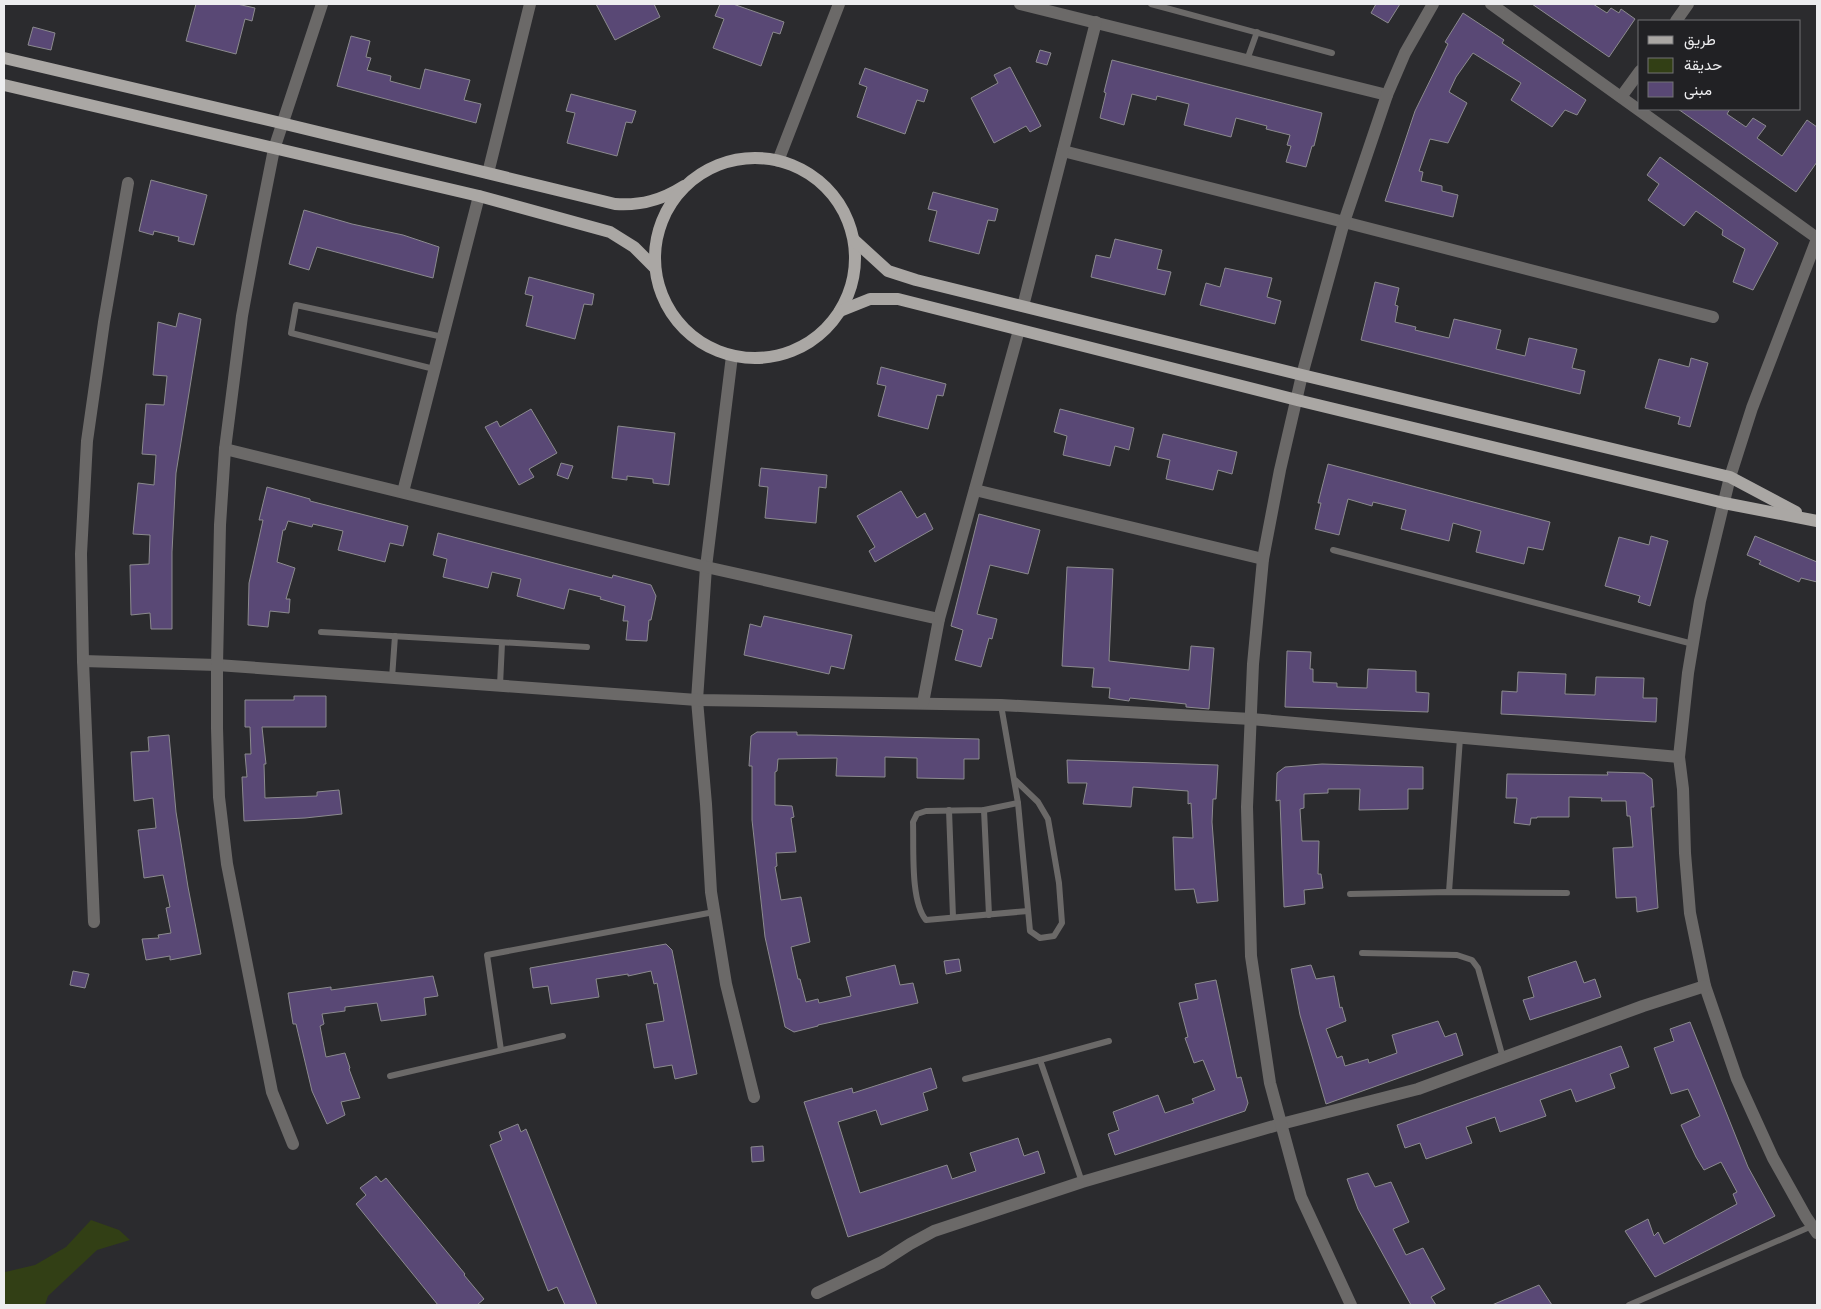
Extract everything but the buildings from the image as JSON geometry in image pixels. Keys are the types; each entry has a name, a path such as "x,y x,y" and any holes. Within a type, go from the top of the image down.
{"main road":[{"path":"4,58 621,204 639,204 662,198 712,167 728,161 744,158 778,161 802,170 823,184 846,215 854,240 855,269 850,291 840,311 823,332 812,341 774,357 732,356 706,346 674,319 661,294 654,267 655,242 662,217 684,186"},
{"path":"4,85 479,196 610,232 634,247 654,267"},
{"path":"854,240 888,271 916,280 1302,375 1730,477 1812,520"},
{"path":"840,311 870,299 898,299 1297,400 1724,502 1812,520"}],"street":[{"path":"293,1144 272,1092 227,864 219,797 216,664 220,524 226,449 242,316 274,149 322,4"},
{"path":"488,173 530,4"},
{"path":"778,161 839,4"},
{"path":"1020,4 1387,95"},
{"path":"1351,1305 1301,1197 1270,1083 1251,956 1247,806 1253,664 1263,559 1280,470 1302,375 1344,222 1387,95 1406,53 1433,4"},
{"path":"1491,4 1638,109"},
{"path":"1677,20 1688,4"},
{"path":"1022,306 1096,22"},
{"path":"1621,97 1638,74"},
{"path":"1639,110 1817,238 1752,408 1730,477 1700,601 1679,757 1683,789 1685,852 1690,913 1705,986 1737,1079 1773,1158 1815,1230"},
{"path":"1063,151 1713,317"},
{"path":"94,922 83,661 81,554 87,441 104,322 128,183"},
{"path":"403,492 479,196"},
{"path":"923,703 939,619 1019,330"},
{"path":"732,356 706,567 697,700 711,892 726,984 754,1096"},
{"path":"226,449 706,567 939,619"},
{"path":"975,490 1263,559"},
{"path":"83,661 216,664 697,700 923,703 1251,719 1679,757"},
{"path":"817,1293 882,1262 934,1231 1082,1182 1280,1124 1418,1089 1643,1006 1705,986"}],"lane":[{"path":"1151,4 1332,53"},
{"path":"1246,60 1257,32"},
{"path":"434,369 291,333 296,305 442,337"},
{"path":"1333,550 1693,644"},
{"path":"321,632 587,648"},
{"path":"392,678 395,636"},
{"path":"500,685 502,642"},
{"path":"1001,706 1018,802 1030,931 1040,938 1054,936 1062,923 1059,883 1048,818 1038,802 1014,779"},
{"path":"1450,892 1460,738"},
{"path":"1018,802 984,810 926,811 917,814 912,822 916,897 921,914 926,920 1028,911"},
{"path":"949,810 953,917"},
{"path":"984,810 990,915"},
{"path":"1350,894 1450,892 1567,893"},
{"path":"501,1050 487,955 714,912"},
{"path":"1362,953 1457,955 1472,960 1478,968 1503,1058"},
{"path":"390,1076 563,1036"},
{"path":"965,1079 1109,1041"},
{"path":"1040,1060 1082,1182"},
{"path":"1628,1305 1815,1230"}],"green space":[{"path":"91,1220 119,1230 130,1240 97,1250 48,1296 45,1305 4,1305 5,1272 35,1265 66,1247"}]}
